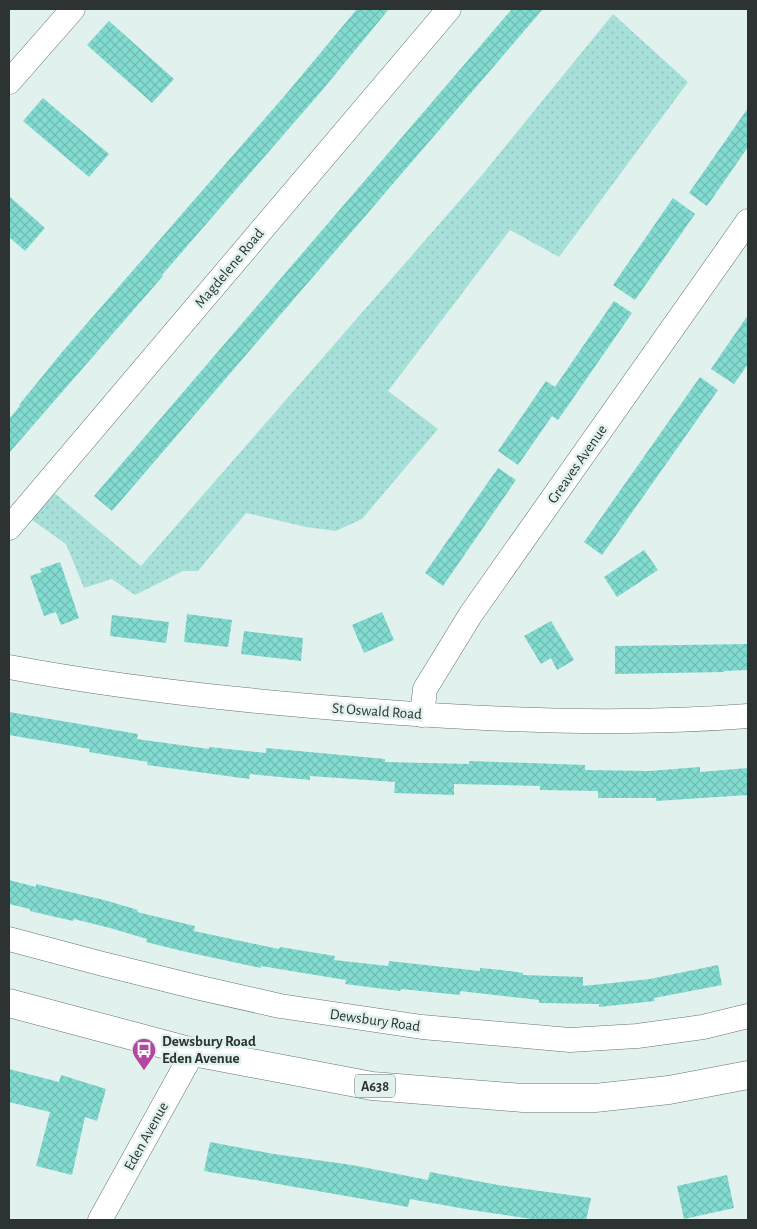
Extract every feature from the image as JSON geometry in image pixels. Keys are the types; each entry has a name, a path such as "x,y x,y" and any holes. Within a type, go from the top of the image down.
{"highway":[{"name":"A638","path":"9,1003 193,1052 372,1086 523,1098 595,1098 669,1090 748,1075"}],"street":[{"path":"9,82 73,9"},
{"name":"Magdelene Road","path":"9,528 450,9"},
{"name":"Greaves Avenue","path":"422,715 425,689 470,614 748,222"},
{"name":"St Oswald Road","path":"9,667 164,691 422,715 530,721 701,720 748,716"},
{"name":"Dewsbury Road","path":"9,939 99,964 280,1006 422,1027 570,1040 637,1036 702,1027 748,1016"},
{"name":"Eden Avenue","path":"100,1220 193,1052"}],"shaded area":[{"path":"613,14 688,82 559,257 510,230 388,391 438,429 362,519 336,531 306,527 246,513 198,571 183,571 135,595 112,579 84,588 66,544 22,513 45,485 141,566 482,175"}],"building":[{"path":"357,9 389,9 324,88 9,453 9,419 19,405 63,351 287,93"},
{"path":"512,9 543,9 112,511 94,496"},
{"path":"109,21 174,79 152,103 87,45"},
{"path":"43,98 109,154 89,177 23,121"},
{"path":"748,108 748,147 707,206 689,193"},
{"path":"9,196 45,228 25,251 9,237"},
{"path":"673,198 695,214 635,300 613,285"},
{"path":"614,301 632,313 558,420 552,416 518,465 498,451 546,381 555,387"},
{"path":"748,315 748,364 734,384 711,369"},
{"path":"700,377 718,390 602,555 584,542"},
{"path":"498,468 516,480 443,586 425,573"},
{"path":"644,550 658,570 617,597 604,577"},
{"path":"60,562 79,618 61,625 56,612 44,616 30,576 42,572 40,569"},
{"path":"382,612 394,640 364,653 352,625"},
{"path":"187,614 232,620 228,647 184,642"},
{"path":"112,615 169,622 166,643 110,636"},
{"path":"551,621 574,660 557,670 551,658 541,664 524,636"},
{"path":"244,631 303,638 301,661 241,654"},
{"path":"748,644 748,670 615,674 615,646"},
{"path":"9,712 138,734 137,739 209,749 209,747 266,753 266,748 385,759 385,762 469,764 469,761 585,765 585,770 649,771 700,767 700,772 748,768 748,795 656,801 656,798 598,798 598,791 540,790 540,786 454,784 454,795 394,793 395,782 310,776 310,780 250,774 249,779 147,765 148,762 89,752 90,749 9,735"},
{"path":"9,880 36,887 36,884 104,900 138,910 137,912 195,926 194,931 279,949 280,947 335,956 334,960 388,966 389,961 480,971 480,968 502,970 523,973 523,975 583,977 583,986 650,979 718,965 722,985 654,998 655,1001 599,1007 599,1004 539,1003 539,1000 460,991 460,995 401,989 400,991 345,984 346,980 261,966 261,968 182,951 146,942 147,939 110,928 30,911 30,909 9,904"},
{"path":"9,1069 59,1082 61,1075 106,1089 97,1121 85,1117 72,1175 36,1166 50,1112 9,1102"},
{"path":"210,1142 274,1154 352,1165 428,1180 430,1172 498,1185 591,1198 586,1220 539,1220 410,1199 408,1207 204,1171"},
{"path":"727,1175 734,1208 684,1219 677,1186"}],"place":[{"name":"Dewsbury Road Eden Avenue","path":"144,1071"}]}
